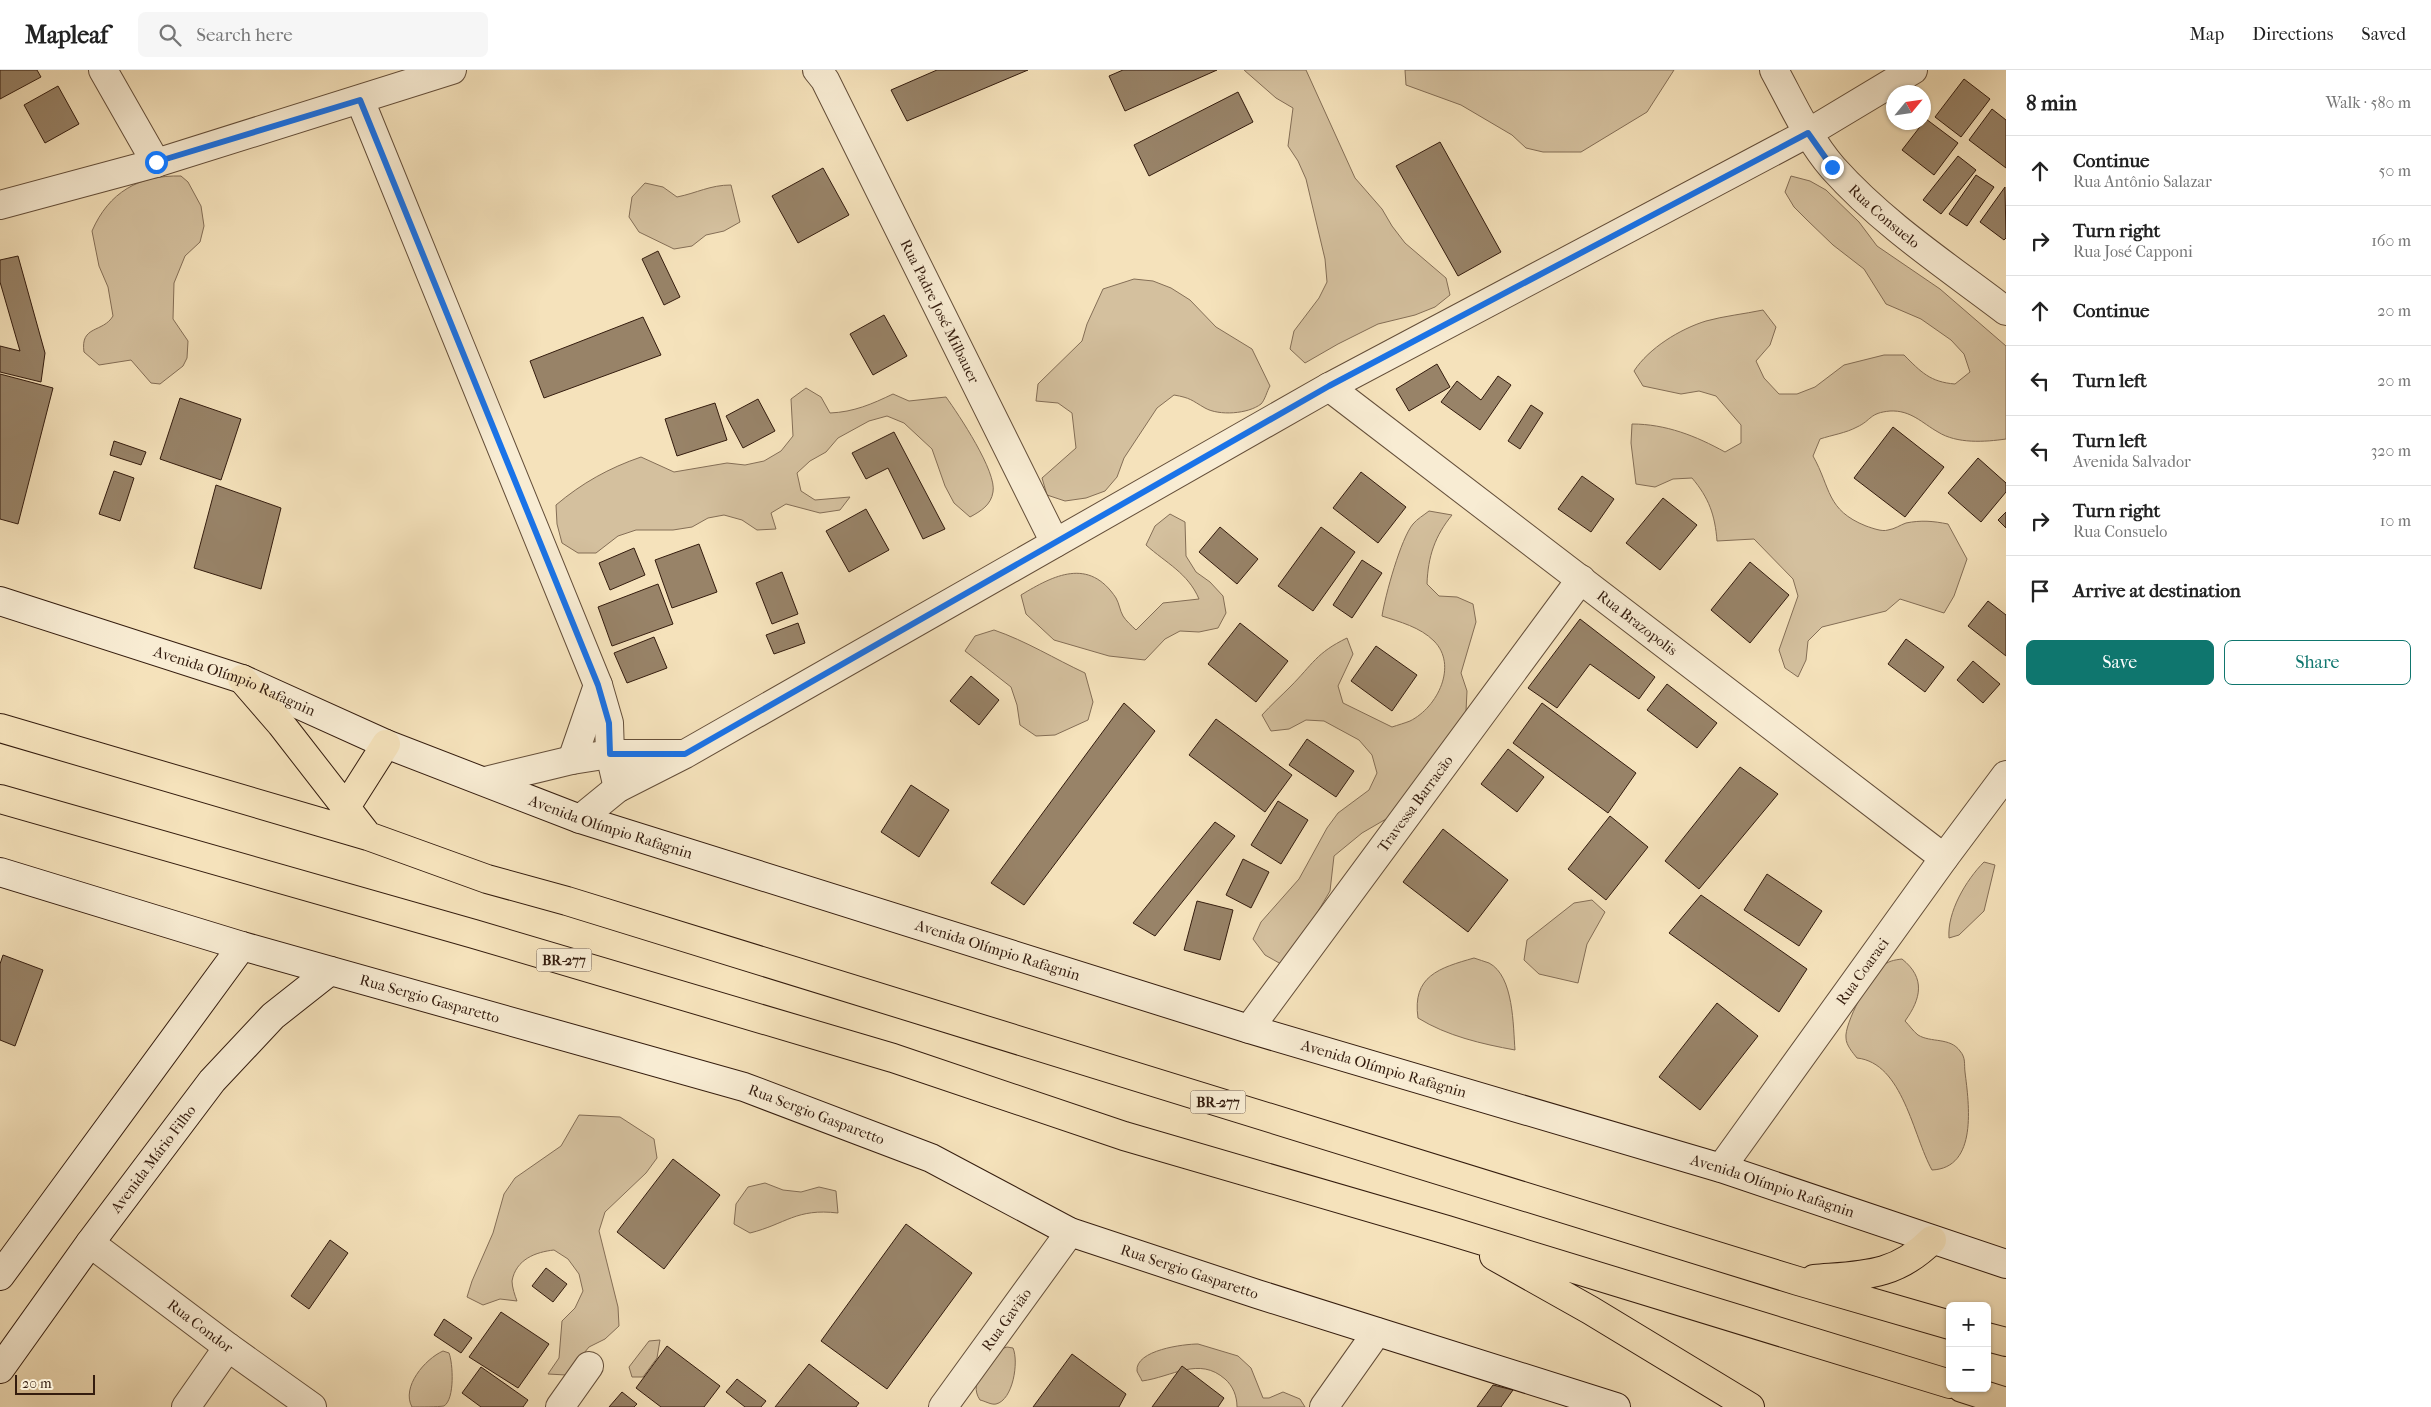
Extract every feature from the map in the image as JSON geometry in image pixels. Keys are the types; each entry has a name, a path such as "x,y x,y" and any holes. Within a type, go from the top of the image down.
{"highway":[{"path":"242,679 281,724 368,836"},
{"name":"BR-277","path":"0,728 368,836 487,879 567,901 1798,1281 1946,1324"},
{"path":"346,807 386,744"},
{"name":"BR-277","path":"0,799 474,934 855,1047 1124,1136 1447,1230 1946,1383"},
{"path":"1447,1230 1590,1310 1750,1407"},
{"path":"1798,1281 1866,1275 1903,1264 1916,1256 1932,1240"},
{"path":"1991,1338 2006,1342"},
{"path":"1975,1392 2006,1402"}],"street":[{"path":"103,70 156,162"},
{"path":"0,205 156,162 452,70"},
{"name":"Rua Consuelo","path":"1774,70 1808,133 1832,167 1871,207 2006,312"},
{"path":"580,819 618,788 685,754 1329,386 1808,133 1913,70"},
{"name":"Rua Padre José Milbauer","path":"821,75 1055,543"},
{"path":"360,100 598,685 609,723 610,754 618,788"},
{"name":"Rua Brazopolis","path":"1329,386 1944,858"},
{"name":"Travessa Barracão","path":"1249,1029 1581,579"},
{"name":"Avenida Olímpio Rafagnin","path":"0,601 242,679 386,744 580,819 1249,1029 1721,1168 2006,1264"},
{"path":"572,760 598,685"},
{"path":"485,781 572,760 610,754 685,754"},
{"name":"Rua Coaraci","path":"1721,1168 2006,775"},
{"name":"Rua Sergio Gasparetto","path":"0,872 242,946 744,1087 931,1158 1070,1232 1377,1332 1529,1378 1616,1407"},
{"path":"0,1276 242,946"},
{"name":"Avenida Mário Filho","path":"0,1369 90,1243 212,1081 273,1016 330,971"},
{"name":"Rua Gavião","path":"943,1407 1070,1232"},
{"name":"Rua Condor","path":"90,1243 228,1347 312,1407"},
{"path":"1324,1407 1377,1332"},
{"path":"186,1407 228,1347"},
{"path":"560,1407 588,1366"}],"shaded area":[{"path":"1244,70 1306,70 1355,178 1382,209 1405,243 1446,278 1450,295 1435,307 1415,315 1378,324 1305,363 1290,349 1294,331 1319,298 1327,282 1325,259 1306,179 1298,161 1288,146 1293,108 1276,98"},
{"path":"1405,70 1674,70 1647,112 1581,152 1543,152 1526,148 1512,135 1461,105 1406,85"},
{"path":"166,176 181,176 188,182 201,206 204,226 200,242 185,256 174,283 173,319 188,341 187,358 183,366 160,384 151,383 131,360 99,365 84,352 85,337 93,330 104,325 113,316 108,287 99,266 92,231 107,206 127,188 152,179"},
{"path":"1791,176 1810,181 1826,190 1859,222 1877,246 1940,289 2006,346 2006,439 1980,441 1954,439 1938,432 1910,415 1890,411 1878,413 1853,429 1820,439 1813,456 1831,497 1843,513 1853,520 1877,530 1893,529 1906,523 1917,521 1948,524 1967,559 1954,596 1944,613 1900,599 1886,611 1822,627 1808,641 1806,660 1798,677 1785,668 1779,650 1798,596 1793,579 1754,539 1717,541 1715,523 1710,507 1692,478 1673,479 1655,487 1636,484 1631,443 1632,424 1657,426 1680,432 1725,452 1741,443 1741,425 1716,396 1699,391 1681,394 1643,386 1634,371 1657,347 1686,329 1713,319 1763,310 1776,327 1770,345 1756,361 1764,378 1779,394 1797,394 1815,387 1844,365 1884,355 1904,355 1926,375 1946,383 1955,384 1970,372 1964,354 1951,340 1921,319 1886,304 1864,269 1833,245 1794,207 1785,192"},
{"path":"645,183 663,187 677,197 723,185 731,185 740,222 724,231 706,235 692,246 674,249 639,232 629,217 632,197"},
{"path":"1134,279 1153,281 1171,288 1190,300 1216,327 1252,349 1270,386 1261,404 1249,410 1233,413 1211,411 1188,398 1174,395 1157,408 1124,458 1117,477 1105,491 1086,498 1065,501 1047,495 1042,478 1076,448 1072,413 1058,403 1036,401 1038,384 1082,341 1087,324 1103,289"},
{"path":"806,388 821,397 830,413 863,407 893,394 909,401 946,397 976,444 989,471 993,483 990,501 982,510 970,517 954,503 945,486 932,449 904,423 887,416 869,421 838,438 826,452 810,461 797,473 801,491 815,500 850,497 840,510 820,513 786,504 771,513 776,529 757,530 742,520 724,515 708,518 692,527 673,530 636,530 618,536 596,553 578,553 562,543 557,524 556,505 586,483 618,466 641,457 674,472 727,463 745,465 764,461 781,451 793,436 791,399"},
{"path":"1429,511 1452,515 1441,531 1431,555 1427,584 1439,596 1457,597 1473,604 1476,622 1461,673 1467,691 1466,711 1453,747 1393,815 1362,833 1334,856 1330,891 1303,937 1281,964 1265,955 1253,939 1261,922 1299,879 1327,828 1338,813 1369,790 1377,773 1372,755 1359,740 1324,721 1306,720 1289,729 1271,731 1262,715 1321,654 1347,638 1353,654 1338,686 1343,703 1392,727 1410,721 1429,706 1442,685 1444,662 1441,651 1434,641 1422,632 1382,616 1386,595 1408,531 1413,524"},
{"path":"1170,514 1185,522 1186,556 1196,572 1210,582 1223,596 1226,613 1218,628 1199,632 1180,631 1165,639 1145,660 1109,656 1054,640 1026,614 1021,595 1046,581 1058,576 1071,574 1083,574 1094,577 1106,585 1116,598 1124,618 1136,630 1163,603 1199,599 1183,575 1146,545 1155,526"},
{"path":"994,630 1006,634 1085,673 1093,702 1088,720 1055,735 1036,736 1020,725 1017,705 1011,687 965,651 975,636"},
{"path":"1984,862 1995,865 1984,911 1959,935 1949,938 1949,928 1954,907 1964,887"},
{"path":"1592,900 1605,912 1587,944 1578,983 1539,974 1524,960 1527,940 1574,903"},
{"path":"1474,958 1489,963 1497,969 1508,990 1511,1002 1515,1050 1465,1038 1441,1030 1418,1018 1417,1004 1419,992 1424,983 1439,970"},
{"path":"1902,959 1910,966 1918,981 1915,1005 1905,1021 1918,1035 1946,1042 1956,1047 1962,1054 1964,1061 1968,1117 1964,1147 1957,1158 1947,1167 1932,1170 1905,1103 1896,1087 1885,1073 1873,1063 1857,1058 1846,1041 1846,1031 1853,1012 1876,972 1891,961"},
{"path":"579,1115 620,1117 654,1139 657,1158 646,1173 605,1212 599,1231 618,1307 619,1326 605,1339 589,1347 566,1375 548,1374 559,1358 562,1321 575,1308 583,1291 579,1274 568,1259 554,1250 534,1255 522,1262 514,1273 512,1281 517,1301 500,1299 483,1305 467,1297 493,1233 504,1194 515,1178 561,1146"},
{"path":"765,1183 783,1190 801,1192 819,1187 836,1191 838,1213 824,1212 801,1215 750,1233 734,1224 736,1204 748,1187"},
{"path":"660,1340 657,1358 643,1377 632,1377 629,1367 649,1341"},
{"path":"1198,1344 1238,1356 1251,1368 1263,1398 1269,1398 1283,1392 1300,1399 1305,1407 1237,1407 1234,1392 1228,1382 1215,1372 1205,1369 1195,1368 1142,1381 1137,1371 1138,1364 1144,1358 1152,1353 1172,1347"},
{"path":"1013,1348 1015,1354 1015,1371 1007,1396 996,1404 980,1400 976,1386 978,1379 986,1366 1001,1349"},
{"path":"443,1351 449,1353 451,1365 452,1381 448,1402 444,1406 412,1407 409,1399 412,1383 422,1367"}],"building":[{"path":"0,70 37,70 41,77 0,99"},
{"path":"937,70 1028,70 907,121 891,90"},
{"path":"1123,70 1217,70 1125,111 1109,76"},
{"path":"1964,79 1990,99 1961,137 1935,117"},
{"path":"58,86 79,124 45,143 24,105"},
{"path":"1238,92 1253,122 1149,176 1134,145"},
{"path":"1992,109 2006,120 2006,168 1969,140"},
{"path":"1931,123 1958,143 1934,175 1902,150 1917,130 1931,130"},
{"path":"1440,142 1501,252 1458,276 1396,166"},
{"path":"1958,156 1976,170 1941,214 1923,200"},
{"path":"823,168 849,215 798,243 772,196"},
{"path":"1976,175 1994,187 1967,226 1949,214"},
{"path":"2005,187 2006,238 2004,240 1980,222"},
{"path":"658,251 680,297 664,305 642,259"},
{"path":"18,256 45,353 41,382 0,372 0,346 20,351 0,282 0,260"},
{"path":"884,315 907,356 873,375 850,334"},
{"path":"643,317 661,355 544,398 530,361"},
{"path":"1437,364 1450,387 1409,411 1396,389"},
{"path":"0,374 53,388 18,524 0,519"},
{"path":"1498,376 1511,385 1480,430 1441,402 1457,381 1481,400"},
{"path":"180,398 241,419 221,480 160,459"},
{"path":"758,399 775,431 743,448 726,416"},
{"path":"715,403 727,440 677,456 665,419"},
{"path":"1531,405 1543,413 1520,449 1508,441"},
{"path":"1893,427 1944,467 1905,517 1854,478"},
{"path":"894,432 945,529 923,539 888,468 866,479 852,453"},
{"path":"114,441 146,452 141,465 110,455"},
{"path":"1978,458 2006,483 2006,492 1981,522 1948,493"},
{"path":"114,471 134,478 120,521 99,514"},
{"path":"1361,472 1406,507 1378,543 1333,508"},
{"path":"1582,476 1614,499 1591,532 1558,509"},
{"path":"216,485 281,508 261,589 194,568"},
{"path":"1663,498 1697,525 1660,570 1626,543"},
{"path":"866,509 889,550 849,572 826,531"},
{"path":"2006,512 2006,528 1998,520"},
{"path":"1220,527 1258,559 1237,584 1199,552"},
{"path":"1321,527 1355,552 1313,611 1278,586"},
{"path":"699,544 717,592 672,608 655,560"},
{"path":"634,548 645,575 610,590 599,563"},
{"path":"1362,560 1382,573 1352,618 1333,605"},
{"path":"1750,562 1789,595 1750,643 1711,610"},
{"path":"782,572 798,614 772,624 756,583"},
{"path":"658,584 673,624 612,646 598,607"},
{"path":"1988,601 2006,615 2006,656 1968,626"},
{"path":"1580,619 1655,677 1639,699 1590,664 1557,708 1528,688"},
{"path":"798,623 805,643 774,654 766,635"},
{"path":"1240,623 1288,661 1256,702 1208,664"},
{"path":"654,637 667,668 627,683 614,653"},
{"path":"1906,639 1944,667 1925,692 1888,664"},
{"path":"1376,646 1417,675 1392,711 1351,681"},
{"path":"1973,661 2000,684 1983,703 1957,680"},
{"path":"971,676 999,700 979,725 950,701"},
{"path":"1667,684 1717,723 1697,748 1647,710"},
{"path":"1124,703 1155,731 1024,905 991,883"},
{"path":"1542,703 1636,773 1608,813 1513,743"},
{"path":"1216,719 1292,775 1265,812 1189,755"},
{"path":"1307,739 1354,771 1336,797 1289,765"},
{"path":"1508,749 1544,777 1517,812 1481,784"},
{"path":"1740,767 1778,794 1699,889 1665,861"},
{"path":"911,785 949,810 919,857 881,832"},
{"path":"1278,801 1308,820 1281,864 1251,845"},
{"path":"1610,816 1648,847 1606,900 1568,869"},
{"path":"1215,822 1235,836 1155,936 1133,923"},
{"path":"1443,829 1508,880 1468,932 1403,882"},
{"path":"1243,859 1269,872 1251,908 1226,895"},
{"path":"1767,874 1822,911 1799,946 1744,910"},
{"path":"1701,895 1807,969 1779,1012 1669,933"},
{"path":"1197,901 1233,910 1220,960 1184,950"},
{"path":"3,955 43,970 15,1046 0,1040 0,964"},
{"path":"1717,1003 1758,1036 1700,1110 1659,1077"},
{"path":"673,1159 720,1195 664,1269 617,1232"},
{"path":"906,1224 972,1273 887,1389 821,1341"},
{"path":"330,1240 348,1253 309,1309 291,1296"},
{"path":"546,1268 567,1284 553,1302 532,1286"},
{"path":"501,1312 549,1344 518,1388 469,1357"},
{"path":"444,1319 472,1338 461,1353 434,1335"},
{"path":"667,1346 720,1386 704,1407 661,1407 636,1388"},
{"path":"1072,1354 1126,1394 1119,1407 1033,1407"},
{"path":"809,1364 859,1403 856,1407 775,1407"},
{"path":"1182,1366 1224,1398 1218,1407 1152,1407"},
{"path":"481,1367 528,1400 523,1407 481,1407 462,1393"},
{"path":"737,1379 766,1401 761,1407 745,1407 726,1392"},
{"path":"1493,1385 1513,1390 1501,1407 1477,1407"},
{"path":"622,1392 637,1404 634,1407 609,1407"}],"route":[{"path":"156,162 360,100 598,685 609,723 610,754 685,754 1329,386 1808,133 1832,167"}]}
